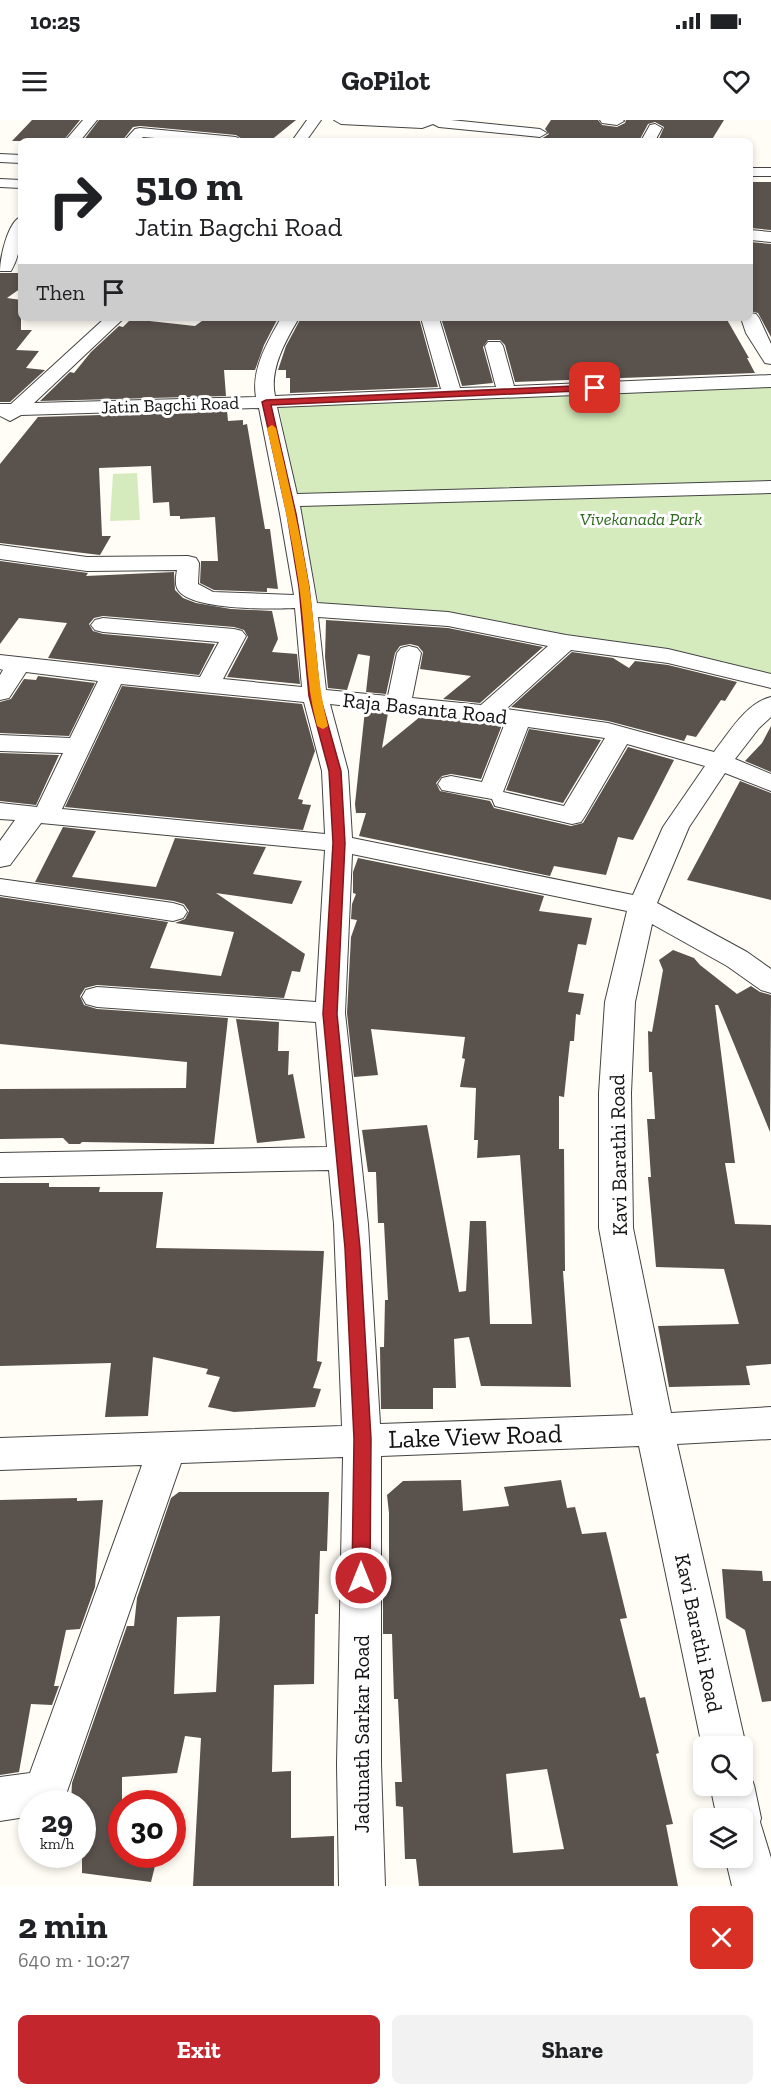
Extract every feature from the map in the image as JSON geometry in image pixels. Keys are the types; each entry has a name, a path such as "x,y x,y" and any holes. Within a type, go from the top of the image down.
{"street":[{"path":"75,138 90,120"},
{"path":"305,138 314,120"},
{"path":"341,120 543,130 531,138"},
{"path":"607,120 617,121"},
{"path":"211,138 226,122"},
{"path":"134,138 147,126 205,138"},
{"path":"2,160 18,159"},
{"path":"753,172 771,172"},
{"path":"0,183 18,184"},
{"path":"9,267 18,233"},
{"path":"753,235 771,237"},
{"path":"0,426 7,410 111,321"},
{"name":"Jadunath Sarkar Road","path":"288,321 272,350 264,389 288,500 306,605 315,696 335,771 339,843 330,1014 351,1224 362,1439 359,1764 362,1886"},
{"path":"431,321 452,394"},
{"path":"751,321 771,359"},
{"path":"494,346 506,391"},
{"name":"Jatin Bagchi Road","path":"7,410 266,402 771,381"},
{"path":"288,500 771,487"},
{"path":"0,552 87,564 188,563 187,587 208,598 306,605 448,620 566,642 668,656 771,681"},
{"path":"103,625 234,636 208,685"},
{"path":"487,713 566,642"},
{"path":"399,704 409,652"},
{"path":"0,693 9,663"},
{"name":"Raja Basanta Road","path":"9,663 519,718 620,734 720,762 771,783"},
{"path":"0,859 40,814 112,675"},
{"name":"Kavi Barathi Road","path":"722,1736 655,1430 616,1228 615,1093 620,1002 642,906 676,826 750,723 771,704"},
{"path":"451,784 491,791 519,718"},
{"path":"504,800 572,816 620,734"},
{"path":"0,743 77,746"},
{"path":"0,812 339,843 642,906 736,959 771,983"},
{"path":"0,887 173,912"},
{"path":"97,997 330,1014"},
{"path":"0,1165 345,1158"},
{"name":"Lake View Road","path":"0,1454 655,1430 771,1423"},
{"path":"0,1798 45,1793 168,1447"},
{"path":"751,1868 755,1886"}],"green space":[{"name":"Vivekanada Park","path":"771,384 771,677 319,605 278,403"},
{"path":"137,473 140,520 110,521 113,474"}],"building":[{"path":"32,120 80,120 65,138 18,138 18,141 12,141"},
{"path":"99,120 296,120 274,138 240,138 236,135 140,126 133,127 124,138 85,138"},
{"path":"551,120 598,120 602,125 617,127 626,120 724,120 713,138 659,138 664,127 655,122 648,124 641,138 543,138 549,134 545,129"},
{"path":"753,182 771,182 771,230 753,228"},
{"path":"753,242 771,244 771,337 758,313 753,312"},
{"path":"0,273 18,273 18,290 7,298 18,300 18,321 21,321 21,330 32,330 16,350 39,351 26,368 45,370 10,402 0,402"},
{"path":"129,321 195,326 202,321 276,321 255,370 224,370 226,396 40,401 70,372 74,373 91,352 119,326 123,327"},
{"path":"299,321 420,321 438,387 290,393 290,378 286,378 286,370 278,370 286,346"},
{"path":"442,321 728,321 755,373 515,382 505,345 500,340 488,340 483,347 493,383 462,386"},
{"path":"227,411 228,421 243,420 243,425 247,424 265,529 270,529 278,589 267,588 267,592 214,590 200,583 201,561 218,561 215,517 180,519 180,516 170,516 169,502 153,503 151,466 99,468 102,536 111,536 100,555 0,543 0,464 38,417"},
{"path":"0,561 88,573 86,576 174,572 175,590 183,598 196,603 231,609 272,611 278,639 272,652 297,654 300,684 227,677 248,637 244,630 234,627 103,616 94,618 89,624 93,631 103,634 215,644 199,675 48,658 67,623 19,618 0,644"},
{"path":"326,620 448,628 543,647 480,703 443,699 471,676 420,669 423,652 418,646 410,644 400,646 395,653 386,694 366,692 370,656 358,654 347,690 328,688 325,657"},
{"path":"572,652 613,658 629,668 635,661 668,665 737,682 725,701 721,700 696,737 687,735 684,741 608,721 511,707"},
{"path":"38,676 95,683 69,736 0,733 0,702 11,699 24,679 36,680"},
{"path":"122,686 302,704 315,751 298,799 303,800 302,804 311,805 303,830 65,807"},
{"path":"365,710 388,713 382,748 421,716 502,725 481,779 451,774 442,776 436,783 440,791 490,801 494,808 571,826 583,823 628,747 674,760 633,840 618,837 606,875 554,866 550,876 359,836 366,813 356,813 355,804"},
{"path":"771,726 771,772 745,761 762,743"},
{"path":"529,729 601,740 563,803 506,790"},
{"path":"0,753 59,755 36,805 0,801"},
{"path":"740,781 771,793 771,900 687,880"},
{"path":"63,827 96,831 72,877 156,887 175,838 266,847 253,874 302,881 292,904 216,893 305,954 300,972 292,971 284,998 97,985 85,988 80,996 84,1005 97,1009 228,1018 214,1144 82,1142 69,1144 63,1138 0,1139 0,1089 186,1088 187,1062 0,1044 0,897 168,922 150,968 221,976 234,932 175,923 185,919 189,911 184,904 174,901 35,882"},
{"path":"358,858 544,896 539,911 592,918 586,945 578,944 568,992 584,994 580,1015 576,1014 574,1041 570,1041 564,1097 559,1096 559,1149 564,1149 565,1271 563,1271 571,1387 481,1386 469,1337 454,1339 456,1388 433,1388 433,1409 381,1409 380,1347 384,1347 385,1300 388,1300 384,1223 378,1223 376,1172 368,1172 362,1130 427,1125 459,1292 466,1291 470,1221 486,1221 490,1324 532,1324 520,1155 477,1158 478,1140 474,1140 476,1088 460,1087 465,1059 462,1058 465,1037 371,1029 378,1075 354,1077 347,1013 351,937 357,920 351,919 352,904 356,894 353,893 353,872"},
{"path":"673,950 694,958 737,994 751,986 771,995 770,1132 718,1005 715,1005 735,1163 725,1163 735,1224 771,1225 771,1364 746,1366 750,1385 669,1387 658,1326 739,1324 724,1269 656,1267 648,1177 651,1177 647,1119 655,1119 652,1072 649,1072 648,1031 652,1032 663,970 659,960"},
{"path":"236,1019 279,1022 278,1051 289,1051 288,1075 293,1074 305,1138 257,1143"},
{"path":"0,1183 49,1183 49,1187 100,1187 99,1192 163,1192 156,1248 324,1251 317,1361 322,1362 313,1388 321,1389 315,1407 234,1412 208,1407 220,1377 206,1374 208,1369 153,1357 148,1416 105,1417 111,1363 0,1366"},
{"path":"461,1480 463,1511 509,1506 504,1487 561,1480 567,1508 575,1507 582,1534 606,1532 627,1618 620,1619 640,1698 645,1697 659,1753 656,1754 673,1824 666,1825 678,1886 419,1886 416,1859 405,1859 403,1807 396,1806 395,1782 402,1782 398,1699 394,1699 392,1634 383,1634 383,1579 389,1578 387,1495 403,1481","holes":["547,1769 564,1849 513,1853 506,1774"]},
{"path":"179,1492 329,1492 327,1551 320,1551 318,1614 315,1614 314,1684 274,1685 272,1772 291,1771 291,1838 334,1836 334,1886 193,1886 201,1738 185,1736 177,1773 122,1777 122,1790 108,1790 108,1868 154,1868 151,1882 82,1873 82,1868 96,1868 96,1790 72,1790 72,1783 127,1626 134,1626 137,1598 171,1498","holes":["220,1616 216,1692 174,1694 177,1617"]},
{"path":"77,1498 77,1501 103,1500 95,1587 80,1629 66,1630 54,1686 59,1686 52,1705 31,1704 19,1772 0,1775 0,1500"},
{"path":"722,1569 762,1571 763,1581 771,1581 771,1701 762,1702 745,1630 726,1618"}],"slow traffic":[{"path":"272,428 304,587 315,696 323,726"}],"route":[{"path":"361,1578 362,1439 351,1224 330,1014 339,843 335,771 315,696 304,587 291,514 266,402 595,388"}]}
